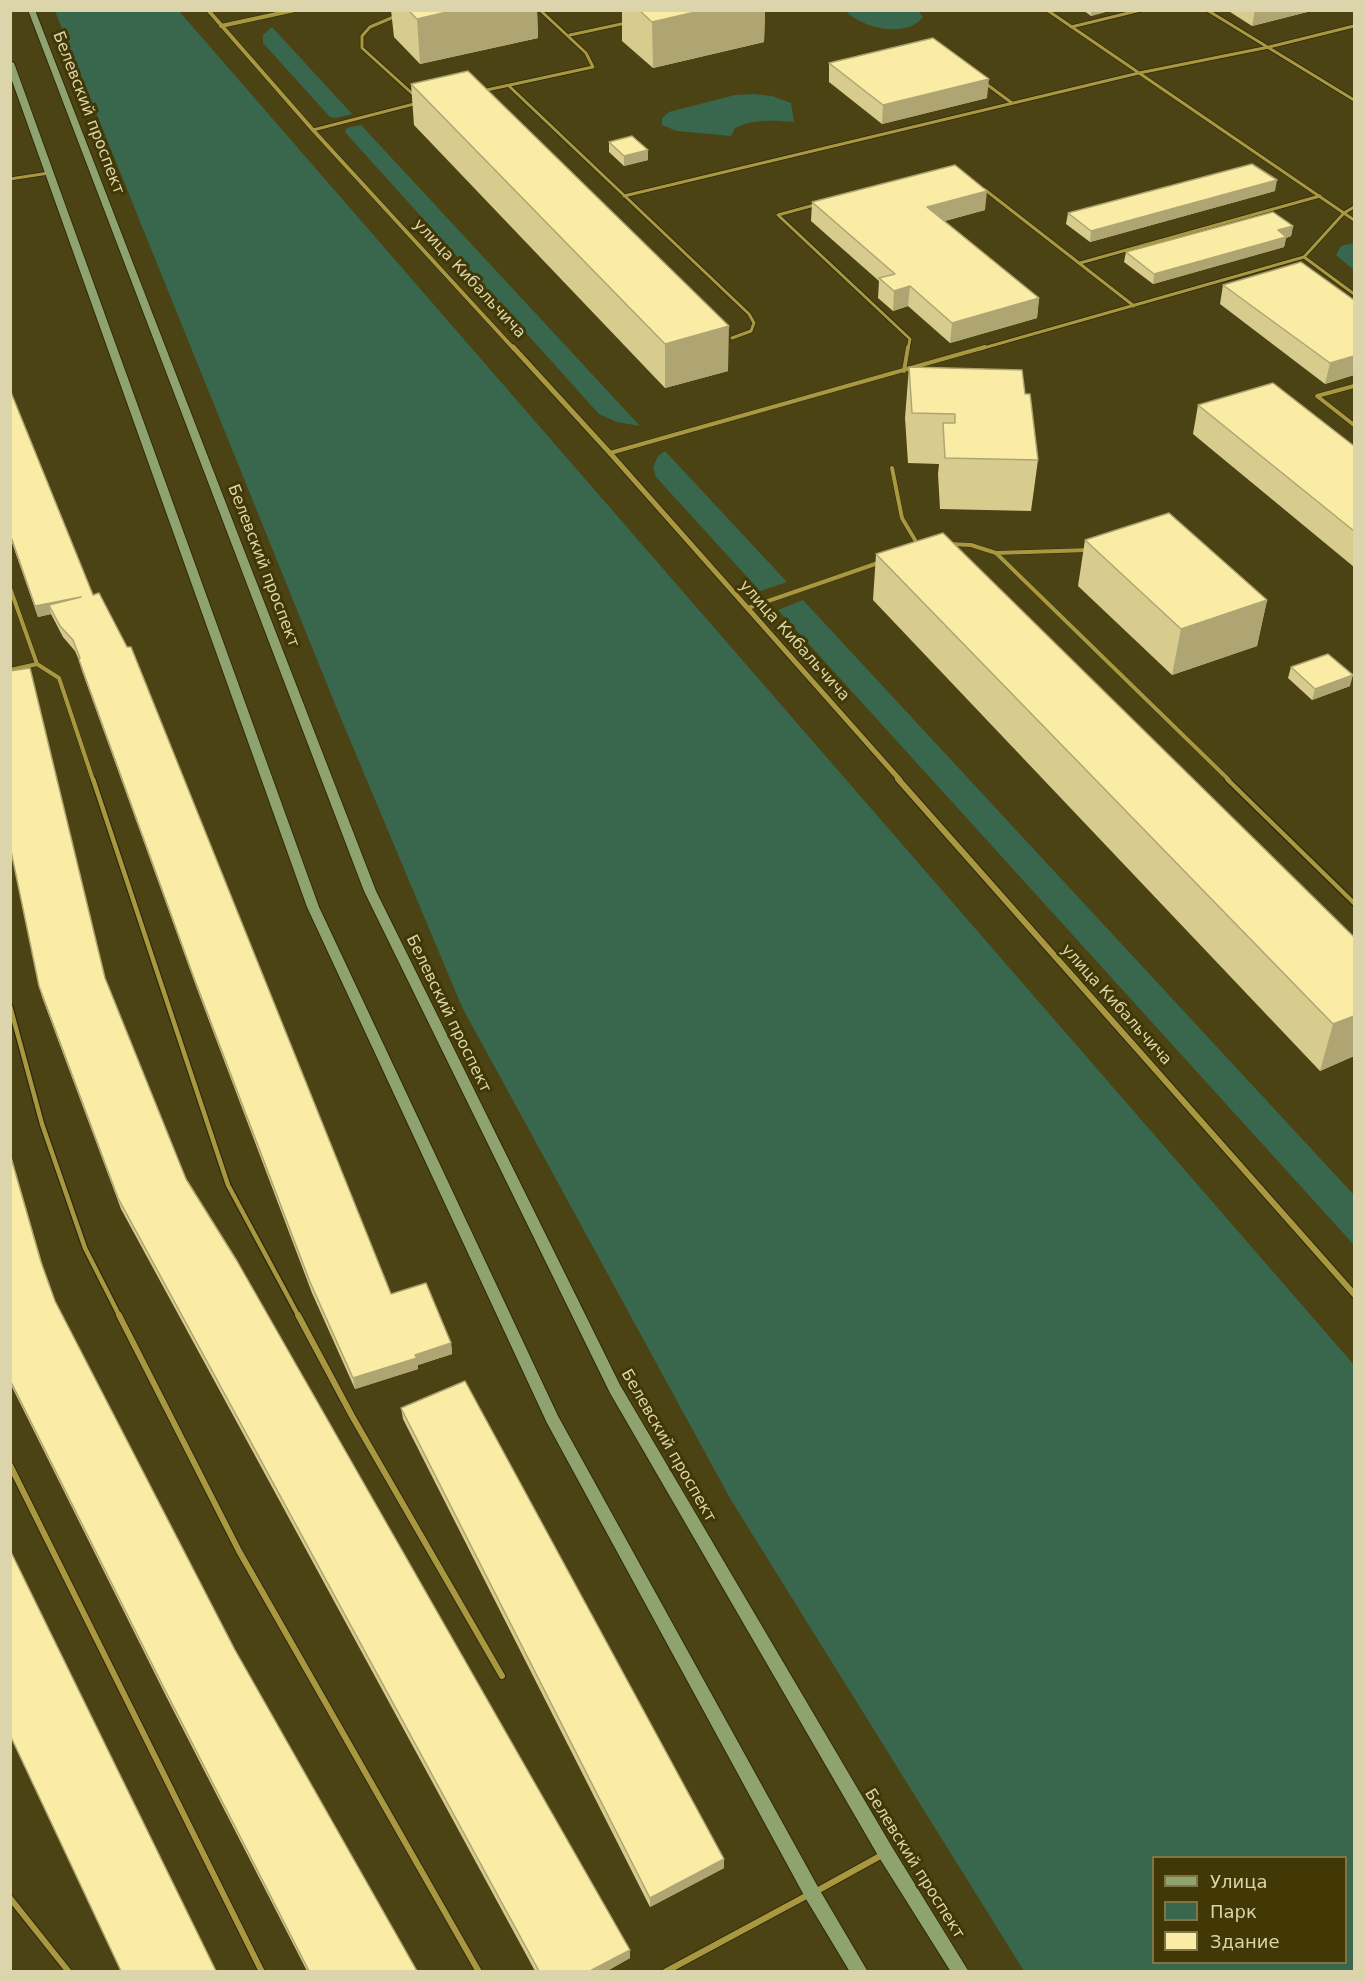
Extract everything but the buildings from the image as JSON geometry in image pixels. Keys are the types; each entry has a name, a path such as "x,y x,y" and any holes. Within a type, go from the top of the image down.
{"street":[{"name":"Белевский проспект","path":"31,10 370,891 615,1389 886,1853 961,1971"},
{"name":"улица Кибальчича","path":"208,10 313,130 610,453 1354,1294"},
{"path":"221,26 295,10"},
{"path":"10,63 313,907 552,1419 812,1893 860,1971"}],"lane":[{"path":"476,92 593,67 586,52 540,10"},
{"path":"1047,10 1354,220"},
{"path":"1071,27 1141,10"},
{"path":"1207,10 1354,100"},
{"path":"313,130 421,102 362,48 362,36 370,27 399,15"},
{"path":"570,35 633,21"},
{"path":"624,196 1139,73 1269,47 1354,26"},
{"path":"984,82 1012,103"},
{"path":"509,86 748,314 754,323 751,332 732,338"},
{"path":"10,179 50,173"},
{"path":"982,187 1134,306"},
{"path":"1080,263 1320,196"},
{"path":"822,203 778,215 910,339 904,371"},
{"path":"610,453 1304,257 1344,213 1354,207"},
{"path":"1304,257 1354,294"},
{"path":"1354,386 1317,396 1354,425"},
{"path":"892,468 899,512 910,537 922,549 911,553"},
{"path":"943,544 971,545 996,553 1098,549"},
{"path":"996,553 1354,903"},
{"path":"748,608 889,560"},
{"path":"10,588 37,663 59,678 228,1185 352,1416 502,1676"},
{"path":"10,670 37,663"},
{"path":"10,1006 42,1124 85,1248 239,1551 479,1971"},
{"path":"10,1465 262,1971"},
{"path":"665,1971 673,1969 886,1853"},
{"path":"10,1898 69,1971"}],"green space":[{"path":"55,11 179,11 1354,1365 1354,1971 1024,1971 731,1500 462,1007 337,709"},
{"path":"846,11 918,11 923,17 906,28 884,29 862,22"},
{"path":"272,27 352,114 336,118 330,117 263,43 263,35"},
{"path":"735,95 772,96 791,103 794,122 749,123 735,128 731,136 677,131 662,125 662,118 669,112"},
{"path":"361,125 640,426 617,422 599,414 345,132 347,128"},
{"path":"1354,243 1354,270 1336,255 1341,246"},
{"path":"665,451 787,582 760,591 656,477 653,467 658,456"},
{"path":"803,600 1354,1195 1354,1245 778,610"}]}
